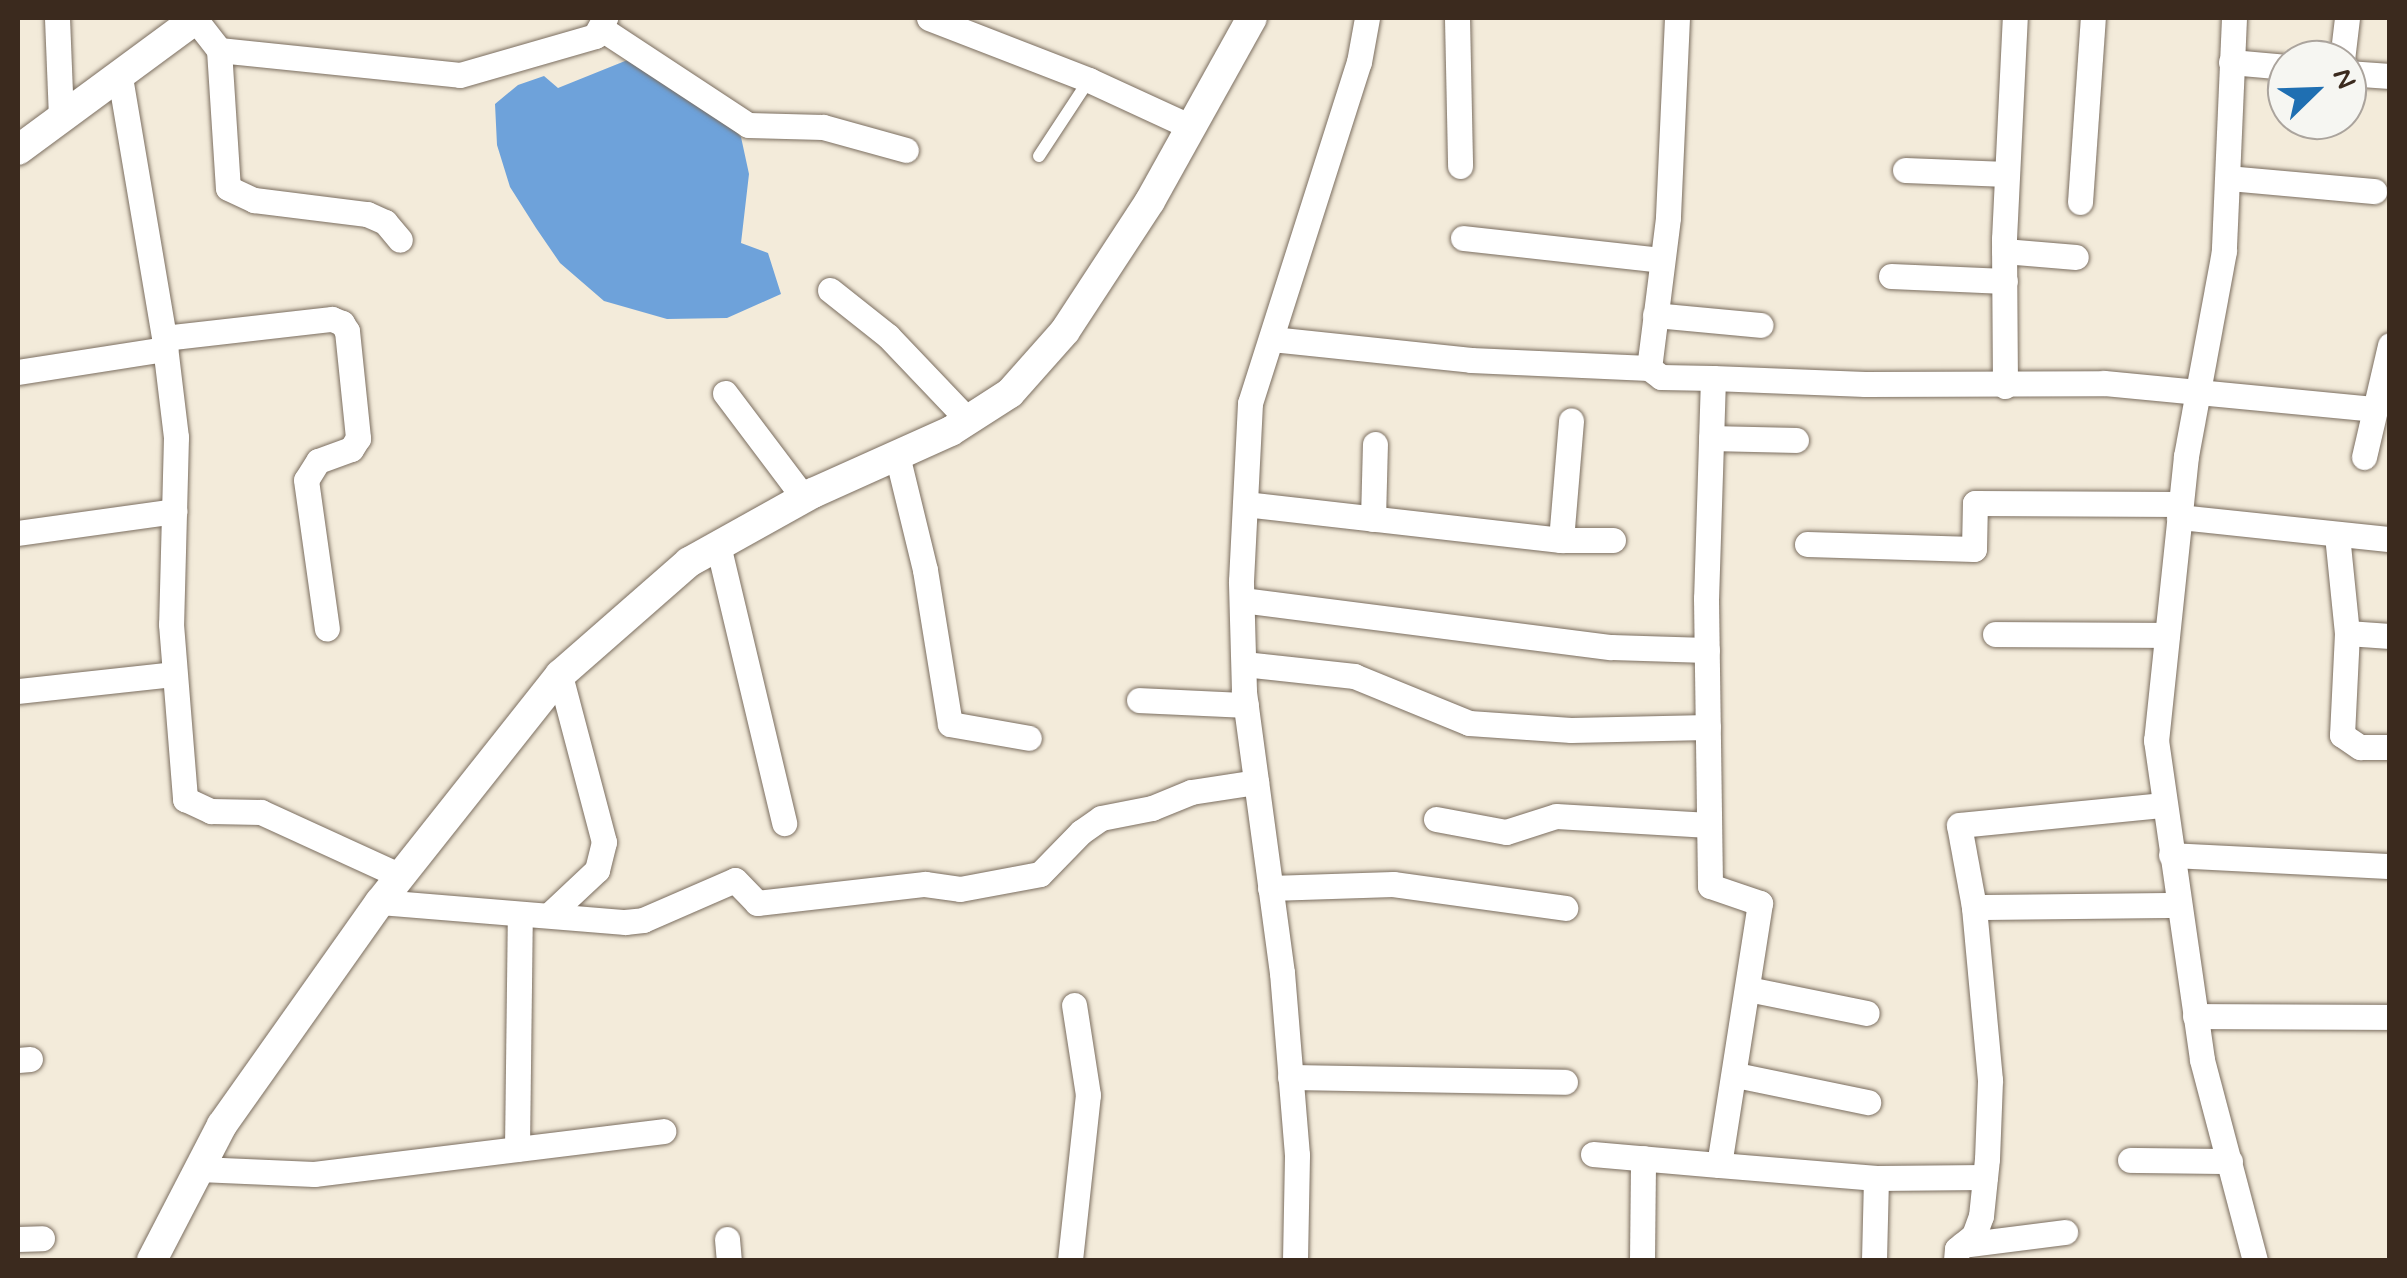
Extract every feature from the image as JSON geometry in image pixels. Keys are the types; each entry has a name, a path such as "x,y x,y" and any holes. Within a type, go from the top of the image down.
{"street":[{"path":"57,18 61,117"},
{"path":"18,150 196,18 219,50 228,188 254,200 366,214 385,222 400,240"},
{"path":"929,18 1089,80 1191,127"},
{"path":"152,1260 222,1125 380,902 560,674 689,562 804,498 968,420 1010,393 1065,332 1150,202 1252,18"},
{"path":"1295,1260 1297,1155 1270,888 1246,705 1242,600 1250,402 1360,62 1366,18"},
{"path":"1456,18 1460,166"},
{"path":"1649,368 1662,260 1677,18"},
{"path":"2006,386 2004,251 2015,18"},
{"path":"2080,202 2093,18"},
{"path":"2234,18 2224,251 2180,510 2156,740 2202,1060 2255,1260"},
{"path":"219,50 460,75 596,36 604,23 748,125 823,127 906,150"},
{"path":"2232,62 2267,66"},
{"path":"120,77 165,344 176,437 174,674 185,799 194,807 262,812 401,876"},
{"path":"1905,170 2007,174"},
{"path":"2228,178 2374,191"},
{"path":"1463,238 1662,260"},
{"path":"2004,251 2076,257"},
{"path":"1891,276 2005,282"},
{"path":"830,290 888,336 968,420"},
{"path":"1655,315 1760,325"},
{"path":"18,372 165,344 332,320 342,323 347,332 358,438 352,449 318,461 306,480 328,629"},
{"path":"1272,339 1470,360 1649,368 1660,377 2006,386 2104,383 2199,390 2374,434 2390,345"},
{"path":"1712,378 1707,650 1710,886 1760,903 1719,1165"},
{"path":"725,392 804,498"},
{"path":"1561,540 1571,420"},
{"path":"1710,438 1796,440"},
{"path":"1372,518 1375,444"},
{"path":"897,456 924,570 950,724 1029,738"},
{"path":"1807,544 1974,549 1975,503 2180,510 2337,535 2390,539"},
{"path":"1245,504 1561,540 1613,540"},
{"path":"18,533 174,511"},
{"path":"2337,535 2347,634 2342,735 2360,747 2390,747"},
{"path":"718,546 784,823"},
{"path":"1242,600 1611,647 1707,650"},
{"path":"1995,634 2166,635"},
{"path":"2347,634 2390,636"},
{"path":"1244,664 1354,676 1469,724 1571,730 1708,727"},
{"path":"18,691 174,674"},
{"path":"549,915 597,870 604,842 560,674"},
{"path":"1139,700 1246,705"},
{"path":"380,902 643,920 736,880 757,904 925,884 960,889 1032,878 1049,868 1081,832 1102,818 1152,808 1191,792 1256,782"},
{"path":"1959,1253 1974,1235 1981,1216 1990,1080 1974,907 1958,824 2164,805"},
{"path":"1436,819 1506,832 1548,816 1709,825"},
{"path":"2171,855 2390,866"},
{"path":"1270,888 1380,883 1565,908"},
{"path":"1974,907 2178,905"},
{"path":"516,1150 520,914"},
{"path":"1748,989 1867,1013"},
{"path":"1070,1260 1088,1095 1074,1005"},
{"path":"2195,1016 2390,1016"},
{"path":"1736,1075 1868,1102"},
{"path":"1290,1077 1565,1082"},
{"path":"199,1169 314,1174 664,1132"},
{"path":"1593,1154 1876,1178 1985,1177"},
{"path":"1642,1260 1643,1158"},
{"path":"2130,1160 2230,1160"},
{"path":"1874,1260 1876,1178"},
{"path":"1959,1253 2065,1232"}],"lane":[{"path":"1039,156 1089,80"}],"water":[{"path":"630,59 712,106 741,137 749,174 741,243 768,253 781,294 727,318 667,319 604,301 560,263 536,228 510,187 497,145 495,104 518,85 544,76 558,88"}]}
